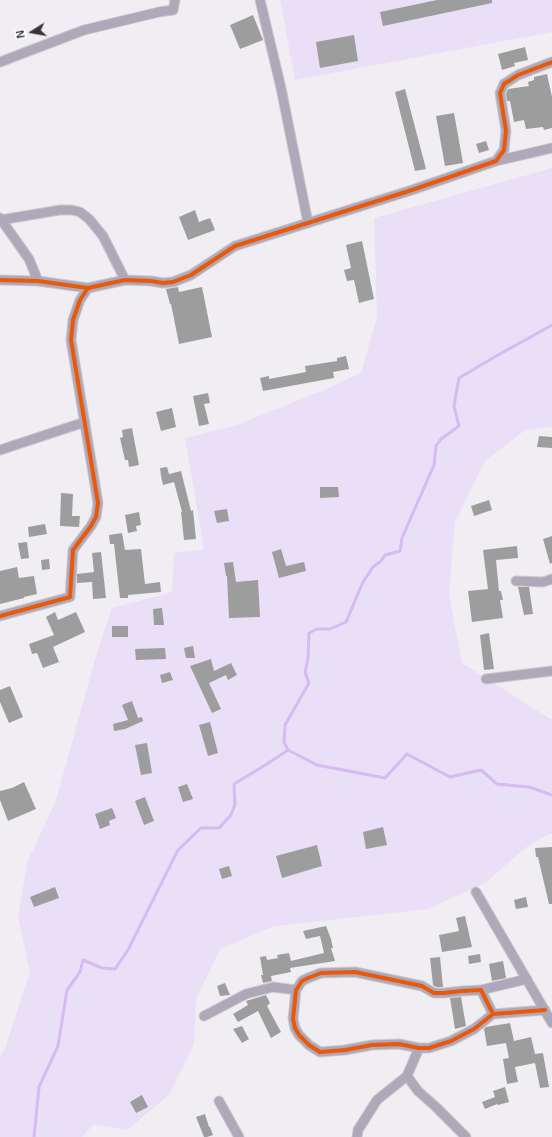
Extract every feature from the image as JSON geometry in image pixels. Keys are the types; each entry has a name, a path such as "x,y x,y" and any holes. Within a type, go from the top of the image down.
{"street":[{"path":"0,62 84,30 173,10 175,0"},
{"path":"260,0 281,88 308,223"},
{"path":"496,161 504,150 506,131 500,93 504,84 518,75 552,62"},
{"path":"0,280 38,281 88,288 124,280 163,283 173,282 190,275 235,246 412,190 496,161 552,148"},
{"path":"38,281 29,259 0,219 60,210 80,212 89,219 103,236 124,280"},
{"path":"0,616 70,597 73,550 92,526 96,517 98,503 71,340 73,320 80,300 88,288"},
{"path":"0,450 85,422"},
{"path":"516,581 543,582 552,579"},
{"path":"486,679 552,671"},
{"path":"476,892 552,1023"},
{"path":"527,979 481,990 462,990 434,993 422,986 355,972 321,973 302,981 296,990 293,1019 295,1028 299,1035 309,1046 320,1052 345,1050 372,1045 399,1044 429,1048 451,1041 474,1029 493,1014 545,1010"},
{"path":"204,1016 246,994 273,987 296,990"},
{"path":"481,990 493,1014"},
{"path":"357,1137 358,1130 377,1100 407,1076 420,1048"},
{"path":"407,1076 418,1092 436,1107 466,1137"},
{"path":"219,1101 239,1137"}],"shaded area":[{"path":"280,0 552,0 552,32 295,80"},
{"path":"552,168 552,427 525,430 485,461 455,522 449,594 462,663 552,720 552,834 548,834 525,848 485,883 428,909 275,926 220,949 196,1000 194,1044 169,1095 127,1130 94,1124 82,1137 0,1137 0,1056 4,1051 30,972 18,917 27,863 56,800 98,649 112,608 172,592 174,553 204,549 185,438 237,425 324,390 361,373 377,317 374,218"}],"building":[{"path":"437,0 492,0 492,3 383,26 380,12"},
{"path":"253,15 263,40 240,49 230,25"},
{"path":"354,35 358,61 320,68 316,42"},
{"path":"525,47 528,60 514,63 515,66 502,70 498,54"},
{"path":"547,74 552,97 552,128 544,130 543,127 526,129 524,120 514,122 510,101 507,101 506,94 508,89 529,86 528,82 534,80 534,77"},
{"path":"405,89 426,169 415,171 395,92"},
{"path":"454,113 463,163 445,166 436,116"},
{"path":"486,141 489,150 479,153 476,144"},
{"path":"195,210 199,222 210,218 215,230 188,240 179,217"},
{"path":"362,241 374,299 359,303 354,280 347,281 344,270 351,268 346,245"},
{"path":"178,287 179,292 202,287 212,337 179,344 171,304 166,289"},
{"path":"346,356 349,369 333,372 334,378 263,391 260,378 269,376 269,379 306,372 305,366 337,361 337,358"},
{"path":"208,393 210,403 204,404 209,424 199,426 193,396"},
{"path":"172,408 176,427 161,431 156,412"},
{"path":"132,428 139,465 129,467 128,460 125,460 120,438 123,437 122,430"},
{"path":"539,436 552,437 552,448 537,447"},
{"path":"167,467 169,474 181,471 191,511 193,510 196,539 184,540 182,512 174,482 163,485 160,468"},
{"path":"320,487 338,487 339,497 320,498"},
{"path":"61,493 73,494 72,516 80,516 79,527 60,526"},
{"path":"489,500 492,510 474,516 471,506"},
{"path":"227,509 229,521 217,523 214,511"},
{"path":"139,512 141,525 136,526 137,531 128,533 125,515"},
{"path":"45,524 47,534 29,537 28,527"},
{"path":"122,533 125,550 141,549 145,584 160,582 161,592 128,595 128,598 120,598 114,544 110,544 109,535"},
{"path":"552,536 552,563 550,564 543,539"},
{"path":"27,542 29,558 21,559 18,543"},
{"path":"517,546 518,558 496,560 499,591 501,591 503,600 500,600 503,618 472,622 468,591 488,589 483,550"},
{"path":"281,549 286,566 304,562 306,571 279,578 272,552"},
{"path":"101,552 106,598 93,599 92,582 77,583 77,574 94,572 92,553"},
{"path":"49,559 50,569 42,570 41,560"},
{"path":"233,562 236,582 258,580 260,617 229,618 227,576 224,563"},
{"path":"17,567 19,578 34,576 37,594 0,604 0,571"},
{"path":"518,587 529,587 533,614 524,615"},
{"path":"162,608 164,625 154,625 153,609"},
{"path":"55,612 58,620 76,612 85,632 53,647 59,662 43,668 37,653 32,654 29,644 54,635 46,617"},
{"path":"112,626 128,626 128,637 112,637"},
{"path":"489,633 494,669 484,670 480,635"},
{"path":"193,646 195,658 186,658 184,648"},
{"path":"165,648 166,659 136,660 135,649"},
{"path":"211,659 214,671 231,663 237,675 228,680 226,675 209,683 221,709 212,713 190,666"},
{"path":"170,672 173,680 162,683 160,675"},
{"path":"10,686 23,717 9,723 0,702 0,690"},
{"path":"132,701 138,718 142,717 143,721 125,729 114,731 113,724 128,720 122,705"},
{"path":"210,722 218,753 208,756 199,725"},
{"path":"147,743 152,773 141,775 135,745"},
{"path":"24,782 36,809 8,821 0,800 0,791 12,788"},
{"path":"187,784 193,799 183,802 178,787"},
{"path":"145,797 154,821 144,825 135,801"},
{"path":"112,808 116,818 109,821 110,825 100,829 95,814"},
{"path":"383,827 387,845 366,849 363,832"},
{"path":"317,845 322,866 282,878 276,856"},
{"path":"552,847 552,904 549,904 538,857 536,857 535,848"},
{"path":"229,866 232,876 222,879 219,869"},
{"path":"55,887 59,898 34,907 30,897"},
{"path":"526,897 528,907 516,909 514,900"},
{"path":"465,916 472,947 442,952 439,935 459,931 456,918"},
{"path":"326,926 331,939 333,948 331,948 335,961 290,968 291,972 271,976 272,981 263,983 260,957 266,956 267,960 278,958 277,955 289,953 291,961 324,953 320,936 306,939 303,931"},
{"path":"480,954 481,962 469,964 468,956"},
{"path":"440,957 443,987 436,987 433,985 430,958"},
{"path":"503,961 506,978 492,981 489,964"},
{"path":"225,983 230,995 220,996 217,986"},
{"path":"266,995 270,1003 267,1006 281,1032 271,1038 258,1011 238,1022 233,1014 248,1005 246,1001"},
{"path":"461,997 466,1026 455,1029 450,998"},
{"path":"510,1023 514,1041 531,1037 535,1054 543,1053 549,1087 540,1088 535,1063 515,1067 518,1082 507,1084 503,1059 509,1058 506,1043 487,1046 484,1029 486,1027"},
{"path":"242,1026 249,1039 242,1043 233,1029"},
{"path":"505,1087 509,1102 497,1104 485,1109 482,1102 495,1097 493,1091"},
{"path":"142,1095 148,1107 136,1113 130,1102"},
{"path":"205,1114 213,1135 207,1137 204,1137 196,1117"}],"waterway":[{"path":"288,750 284,742 285,725 309,683 305,672 308,659 309,633 317,629 330,629 346,622 363,582 373,567 381,561 385,555 400,551 402,538 434,465 436,446 441,439 459,426 454,406 459,378 552,325"},
{"path":"34,1137 39,1087 58,1046 67,990 80,972 83,960 102,968 115,969 128,950 178,850 201,828 219,828 231,815 235,804 234,784 288,750 317,765 385,778 407,754 450,777 481,770 497,784 529,787 552,795"}],"cycle path":[{"path":"0,280 38,281 88,288 125,280 163,283 173,282 191,275 235,246 412,190 496,161 504,150 506,131 500,93 504,84 518,75 552,62"},
{"path":"0,616 70,597 73,550 96,517 98,503 71,340 73,320 80,300 88,288"},
{"path":"493,1014 481,990 434,993 422,986 355,972 321,973 302,981 296,990 293,1019 295,1028 299,1035 309,1045 320,1052 345,1050 372,1045 399,1044 419,1048 429,1048 451,1041 474,1029 493,1014 545,1010"}]}
